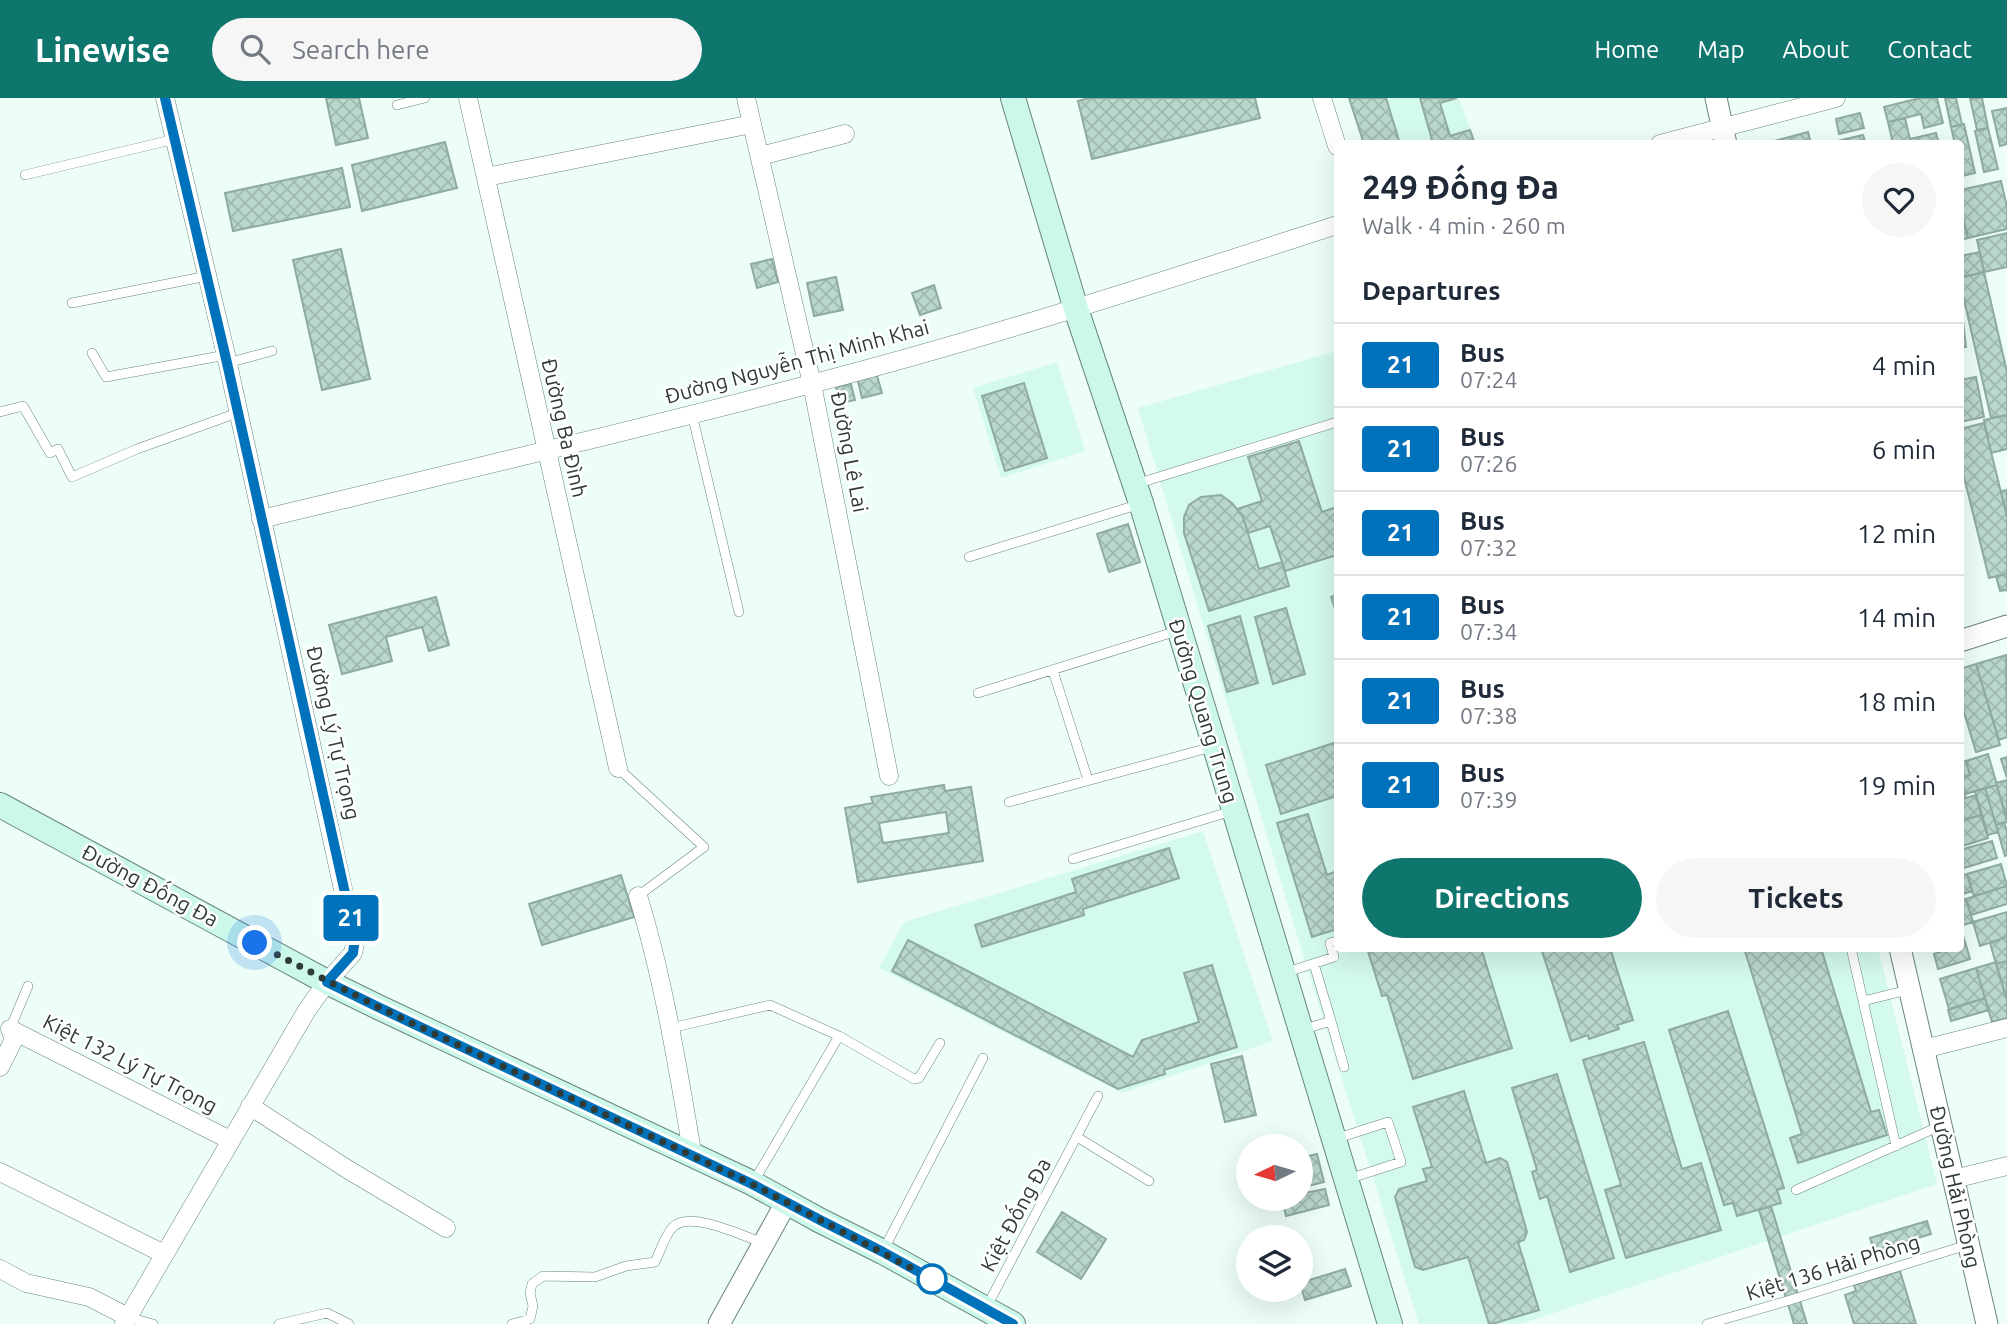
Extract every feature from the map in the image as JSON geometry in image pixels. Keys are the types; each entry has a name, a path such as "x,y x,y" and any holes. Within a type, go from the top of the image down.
{"main road":[{"name":"Đường Quang Trung","path":"1013,98 1076,309 1138,494 1390,1324"},
{"name":"Đường Đống Đa","path":"0,805 327,982 787,1201 1013,1324"}],"street":[{"name":"Đường Lý Tự Trọng","path":"126,1321 307,1010 353,953 355,938 165,98"},
{"name":"Đường Ba Đình","path":"468,98 618,768"},
{"name":"Đường Lê Lai","path":"746,98 812,384 889,776"},
{"path":"1322,98 1335,140"},
{"path":"1716,98 1725,136"},
{"path":"1692,140 1725,136 1836,98"},
{"path":"486,177 752,124"},
{"path":"760,156 845,134"},
{"name":"Đường Nguyễn Thị Minh Khai","path":"261,519 812,384 1076,309 1334,226"},
{"path":"1964,640 2007,626"},
{"path":"638,896 651,938 671,1028 693,1157"},
{"name":"Đường Hải Phòng","path":"1901,952 1987,1324"},
{"path":"1924,1049 2007,1028"},
{"path":"0,1067 14,1039 10,1029"},
{"name":"Kiệt 132 Lý Tự Trọng","path":"10,1029 230,1140"},
{"path":"250,1106 347,1169 446,1228"},
{"path":"1954,1180 2007,1166"},
{"path":"0,1172 164,1254"},
{"path":"719,1324 787,1201"},
{"path":"0,1269 38,1287 89,1297 126,1321"}],"lane":[{"path":"397,105 425,98"},
{"path":"25,175 175,139"},
{"path":"72,303 207,276"},
{"path":"92,353 106,377 272,351"},
{"path":"0,412 23,406 50,453 58,449 72,477 137,449 237,413"},
{"path":"692,414 739,612"},
{"path":"969,557 1334,423"},
{"path":"978,693 1179,630"},
{"path":"1053,671 1088,780"},
{"path":"1009,802 1214,747"},
{"path":"618,768 704,847 638,896"},
{"path":"1073,859 1233,811"},
{"path":"1283,973 1334,957 1330,943 1334,942"},
{"path":"1852,952 1896,1146"},
{"path":"1314,964 1344,1067"},
{"path":"10,1029 28,986"},
{"path":"1863,1001 1910,989"},
{"path":"671,1028 770,1005 839,1036 914,1079 919,1079 940,1042"},
{"path":"1300,1030 1331,1021"},
{"path":"752,1184 839,1036"},
{"path":"883,1252 983,1058"},
{"name":"Kiệt Đống Đa","path":"986,1309 1098,1096"},
{"path":"1334,1139 1388,1122 1401,1162 1346,1180"},
{"path":"1796,1190 1941,1125"},
{"path":"1077,1137 1149,1181"},
{"path":"512,1324 530,1319 533,1306 530,1293 532,1284 543,1276 595,1277 626,1266 655,1262 673,1227 684,1220 712,1224 763,1243"},
{"name":"Kiệt 136 Hải Phòng","path":"1707,1324 1969,1244"},
{"path":"279,1324 327,1313 349,1324"},
{"path":"126,1321 153,1324"}],"shaded area":[{"path":"1349,98 1459,98 1474,140 1363,140"},
{"path":"1334,352 1334,952 1879,952 1937,1184 1521,1324 1419,1324 1303,955 1138,408"},
{"path":"1057,362 1085,451 1001,478 973,388"},
{"path":"1203,831 1273,1041 1122,1093 879,968 904,922"}],"building":[{"path":"326,98 359,98 368,138 336,145"},
{"path":"1089,98 1255,98 1260,118 1092,159 1078,101"},
{"path":"1349,98 1386,98 1399,140 1363,140"},
{"path":"1420,98 1457,98 1440,103 1450,136 1470,130 1474,140 1432,140"},
{"path":"1920,98 1937,98 1943,123 1924,128 1921,114 1888,122 1884,107"},
{"path":"1945,98 1956,98 1962,124 1951,127"},
{"path":"1970,98 1982,98 1988,128 1977,130"},
{"path":"2007,108 2007,144 2000,146 1992,111"},
{"path":"1860,113 1864,128 1839,134 1836,119"},
{"path":"1905,118 1910,140 1892,140 1888,122"},
{"path":"1964,124 1975,173 1964,176 1964,140 1954,140 1951,127"},
{"path":"1988,128 1998,169 1984,172 1975,131"},
{"path":"1808,132 1810,140 1778,140"},
{"path":"1936,133 1938,140 1910,140"},
{"path":"1863,135 1865,140 1842,140"},
{"path":"445,142 457,188 362,211 352,165"},
{"path":"342,168 350,207 233,231 225,193"},
{"path":"2001,181 2007,207 2007,229 1968,238 1964,221 1964,189"},
{"path":"1964,222 1968,238 1964,239"},
{"path":"2007,233 2007,267 1984,272 1977,240"},
{"path":"341,249 370,379 322,390 293,260"},
{"path":"1980,252 1984,272 1964,277 1964,255"},
{"path":"772,259 778,282 757,288 751,264"},
{"path":"1984,272 2007,372 2007,415 1991,418 1964,300 1964,277"},
{"path":"836,277 843,310 814,316 807,283"},
{"path":"934,285 941,308 920,315 912,293"},
{"path":"876,372 882,393 862,398 857,377"},
{"path":"1976,377 1984,417 1964,421 1964,379"},
{"path":"1024,383 1047,458 1005,471 982,396"},
{"path":"851,384 855,400 840,403 836,387"},
{"path":"2007,415 2007,449 1991,453 1984,420"},
{"path":"1984,423 2007,517 2007,574 1989,578 1964,477 1964,428"},
{"path":"1299,441 1322,512 1334,508 1334,556 1285,571 1270,526 1248,533 1243,517 1237,509 1262,501 1248,457"},
{"path":"2007,490 2007,516 2001,491"},
{"path":"1221,495 1232,503 1243,517 1259,569 1282,562 1289,586 1209,611 1184,533 1184,517 1189,505 1201,497"},
{"path":"1128,524 1140,562 1109,572 1097,534"},
{"path":"2007,574 2007,590 2000,591 1996,576"},
{"path":"436,597 449,645 429,651 422,627 386,637 392,661 342,674 329,625"},
{"path":"1286,608 1305,674 1273,684 1255,617"},
{"path":"1240,616 1258,683 1227,692 1208,626"},
{"path":"2006,655 2007,737 1999,740 1976,664"},
{"path":"1976,664 2000,745 1976,752 1964,712 1964,668"},
{"path":"1334,743 1334,797 1281,814 1266,765"},
{"path":"1988,754 1997,785 1965,794 1964,777 1970,775 1966,761"},
{"path":"2007,757 2007,778 2001,759"},
{"path":"1964,761 1970,775 1964,777"},
{"path":"2007,780 2007,818 1996,783"},
{"path":"944,785 945,791 971,787 983,861 858,882 845,808 873,803 871,797","holes":["946,812 949,833 883,843 879,823"]},
{"path":"1997,785 2007,822 1996,825 1985,788"},
{"path":"1985,788 1998,832 1988,835 1975,791"},
{"path":"1976,795 1981,815 1964,820 1964,799"},
{"path":"1308,814 1327,875 1334,872 1334,930 1312,937 1277,823"},
{"path":"1981,815 1988,838 1964,846 1964,820"},
{"path":"2004,822 2007,831 2005,856 1996,825"},
{"path":"1992,841 1997,858 1964,868 1964,849"},
{"path":"1169,848 1179,878 1083,909 1084,915 982,947 975,925 1076,892 1072,879"},
{"path":"2001,864 2007,886 1974,896 1967,874"},
{"path":"1967,874 1972,891 1964,894 1964,875"},
{"path":"621,875 634,917 542,945 529,904"},
{"path":"2007,886 2007,904 1971,915 1966,899"},
{"path":"1964,899 1973,922 1964,925"},
{"path":"2007,912 2007,937 1980,946 1973,922"},
{"path":"2007,937 2007,961 1996,964 1990,943"},
{"path":"908,940 1133,1057 1142,1040 1199,1022 1184,973 1212,965 1237,1047 1164,1070 1165,1074 1118,1089 892,971"},
{"path":"1964,945 1970,959 1938,969 1934,954 1964,952"},
{"path":"1368,952 1482,952 1512,1048 1413,1079 1387,995 1382,996"},
{"path":"1542,952 1611,952 1633,1020 1617,1025 1619,1029 1589,1039 1588,1035 1571,1041"},
{"path":"1745,952 1822,952 1871,1112 1879,1110 1887,1135 1798,1163 1790,1138 1802,1134"},
{"path":"2007,961 2007,1001 1996,964"},
{"path":"1996,962 2007,1001 2007,1018 1992,1022 1976,968"},
{"path":"1976,968 1985,998 1949,1009 1940,979"},
{"path":"1985,998 1989,1010 1951,1021 1948,1010"},
{"path":"1728,1011 1784,1188 1777,1190 1781,1203 1737,1216 1733,1203 1724,1205 1669,1030"},
{"path":"1644,1042 1682,1169 1701,1163 1721,1230 1626,1258 1605,1190 1621,1185 1583,1060"},
{"path":"1242,1056 1256,1115 1225,1122 1211,1064"},
{"path":"1557,1074 1614,1258 1570,1272 1547,1196 1540,1199 1532,1172 1537,1170 1512,1088"},
{"path":"1464,1091 1486,1163 1500,1158 1507,1162 1527,1232 1524,1240 1518,1242 1539,1310 1492,1324 1489,1324 1468,1257 1423,1270 1415,1267 1395,1197 1399,1189 1427,1181 1423,1169 1432,1167 1413,1107"},
{"path":"1317,1154 1324,1182 1313,1185 1313,1155"},
{"path":"1325,1189 1329,1205 1313,1209 1313,1191"},
{"path":"1771,1206 1807,1324 1794,1324 1759,1210"},
{"path":"1285,1211 1306,1211 1286,1216"},
{"path":"1062,1212 1106,1239 1081,1279 1037,1252"},
{"path":"1927,1221 1931,1234 1874,1251 1870,1238"},
{"path":"1345,1269 1351,1286 1313,1298 1313,1279"},
{"path":"1900,1271 1916,1324 1854,1324 1845,1295 1856,1291 1854,1285"}],"bus line":[{"name":"21","path":"165,98 355,938 353,953 327,982 787,1201 1013,1324"}],"route":[{"path":"255,943 378,1007 787,1201 932,1279"}]}
